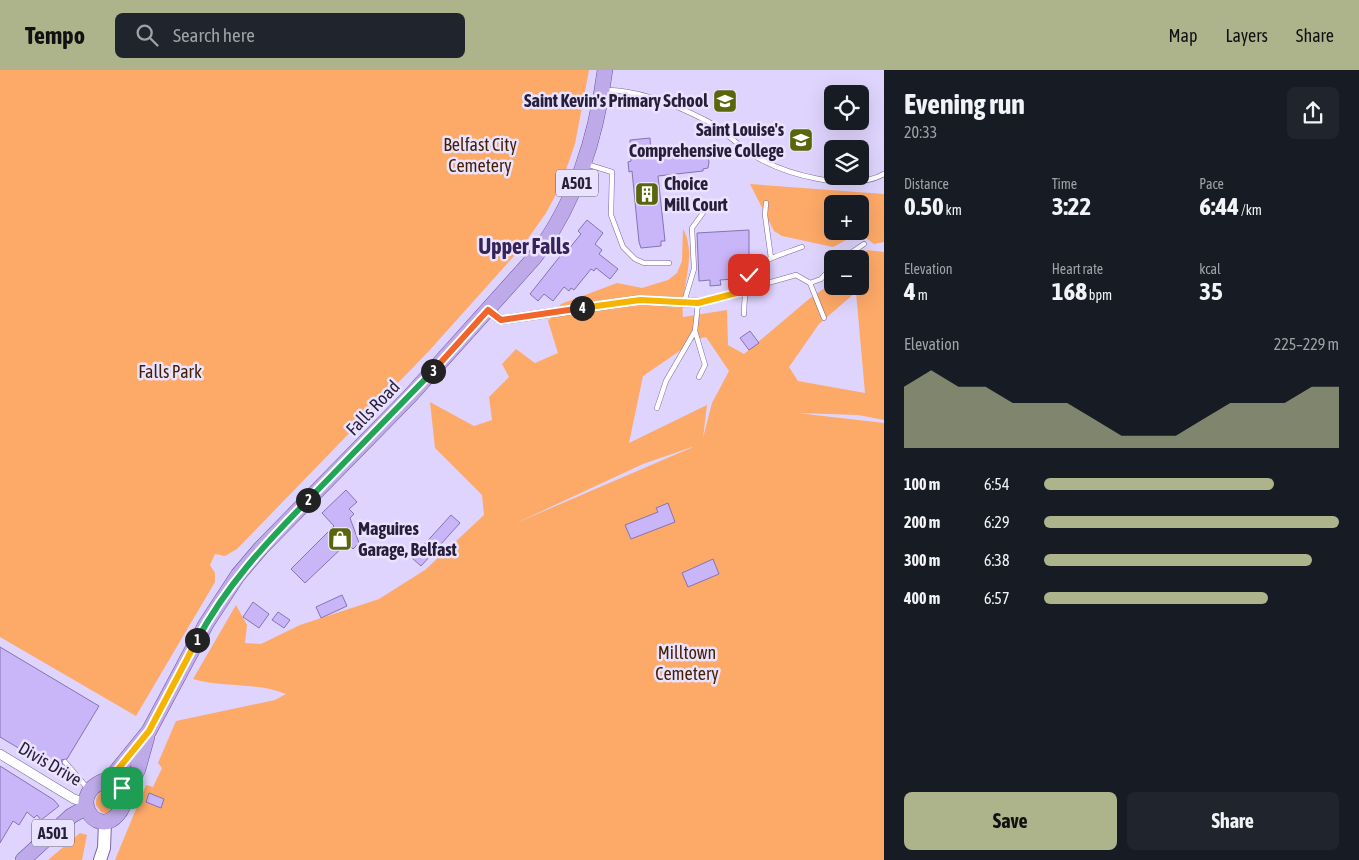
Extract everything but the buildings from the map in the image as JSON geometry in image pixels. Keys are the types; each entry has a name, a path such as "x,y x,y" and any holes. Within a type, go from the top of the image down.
{"main road":[{"name":"Falls Road","path":"110,779 149,731 203,630 238,575 261,548 410,396 488,310 550,237 566,210 585,163 605,70"},
{"name":"Falls Road","path":"125,796 140,762 149,731"},
{"path":"110,779 119,784 125,796"},
{"name":"A501","path":"23,860 87,801 99,784 110,779"},
{"name":"A501","path":"87,801 94,819 105,822 117,815 125,796"},
{"path":"100,860 104,848 105,822"}],"street":[{"path":"488,310 501,320 640,300 698,303"},
{"name":"Divis Drive","path":"0,754 74,799 87,801"}],"lane":[{"path":"602,90 636,95 686,111 709,122 772,166 792,173 836,181 863,181 884,174"},
{"path":"585,163 612,172 611,215 623,248 635,259 644,263 669,263"},
{"path":"766,203 765,215 770,258"},
{"path":"684,302 694,269 692,228 705,210"},
{"path":"855,250 864,244"},
{"path":"744,314 744,291 749,275 762,262 802,247"},
{"path":"699,377 705,365 695,331 698,303 796,275 810,283 824,318"},
{"path":"810,283 824,275"},
{"path":"656,408 666,381 695,331"},
{"path":"65,762 87,801"}],"green space":[{"name":"Falls Park","path":"0,70 589,70 575,144 560,187 546,213 522,247 428,352 237,549 225,556 215,554 210,565 215,573 215,582 136,716 0,637"},
{"path":"750,184 884,194 884,242 874,244 869,240 869,195 824,195 824,240 846,240 833,247 782,236 774,231"},
{"name":"Milltown Cemetery","path":"683,229 687,239 689,261 683,317 727,310 728,345 744,354 824,289 824,295 853,295 819,324 789,367 798,381 865,393 856,295 869,295 869,250 884,252 884,420 858,415 797,413 884,423 884,860 115,860 146,785 153,787 162,768 158,763 176,721 275,700 286,694 252,686 205,682 193,679 236,605 247,625 245,643 261,644 300,625 379,599 425,570 484,515 482,495 435,448 430,402 474,426 492,420 489,397 509,377 502,364 516,349 535,363 558,353 548,321 561,304 617,283 642,288 668,280 677,273 682,261","holes":["706,337 729,371 712,403 703,438 707,405 629,443 643,376 687,346 687,342","693,447 514,524 643,464"]},
{"path":"111,787 118,796 114,810 107,814 101,812 96,805 96,801 100,793"},
{"path":"80,833 87,835 82,860 48,860"}],"place":[{"name":"Saint Kevin's Primary School","path":"725,101"},
{"name":"Saint Louise's Comprehensive College","path":"801,140"},
{"name":"Choice Mill Court","path":"647,194"},
{"name":"Maguires Garage, Belfast","path":"340,539"}],"district":[{"name":"Upper Falls","path":"524,246"}],"route":[{"path":"122,788 110,779 149,731 203,630 238,575 261,548 410,396 488,310 501,320 640,300 698,303 744,291 749,275"}],"park label":[{"name":"Belfast City Cemetery","path":"480,155"}]}
